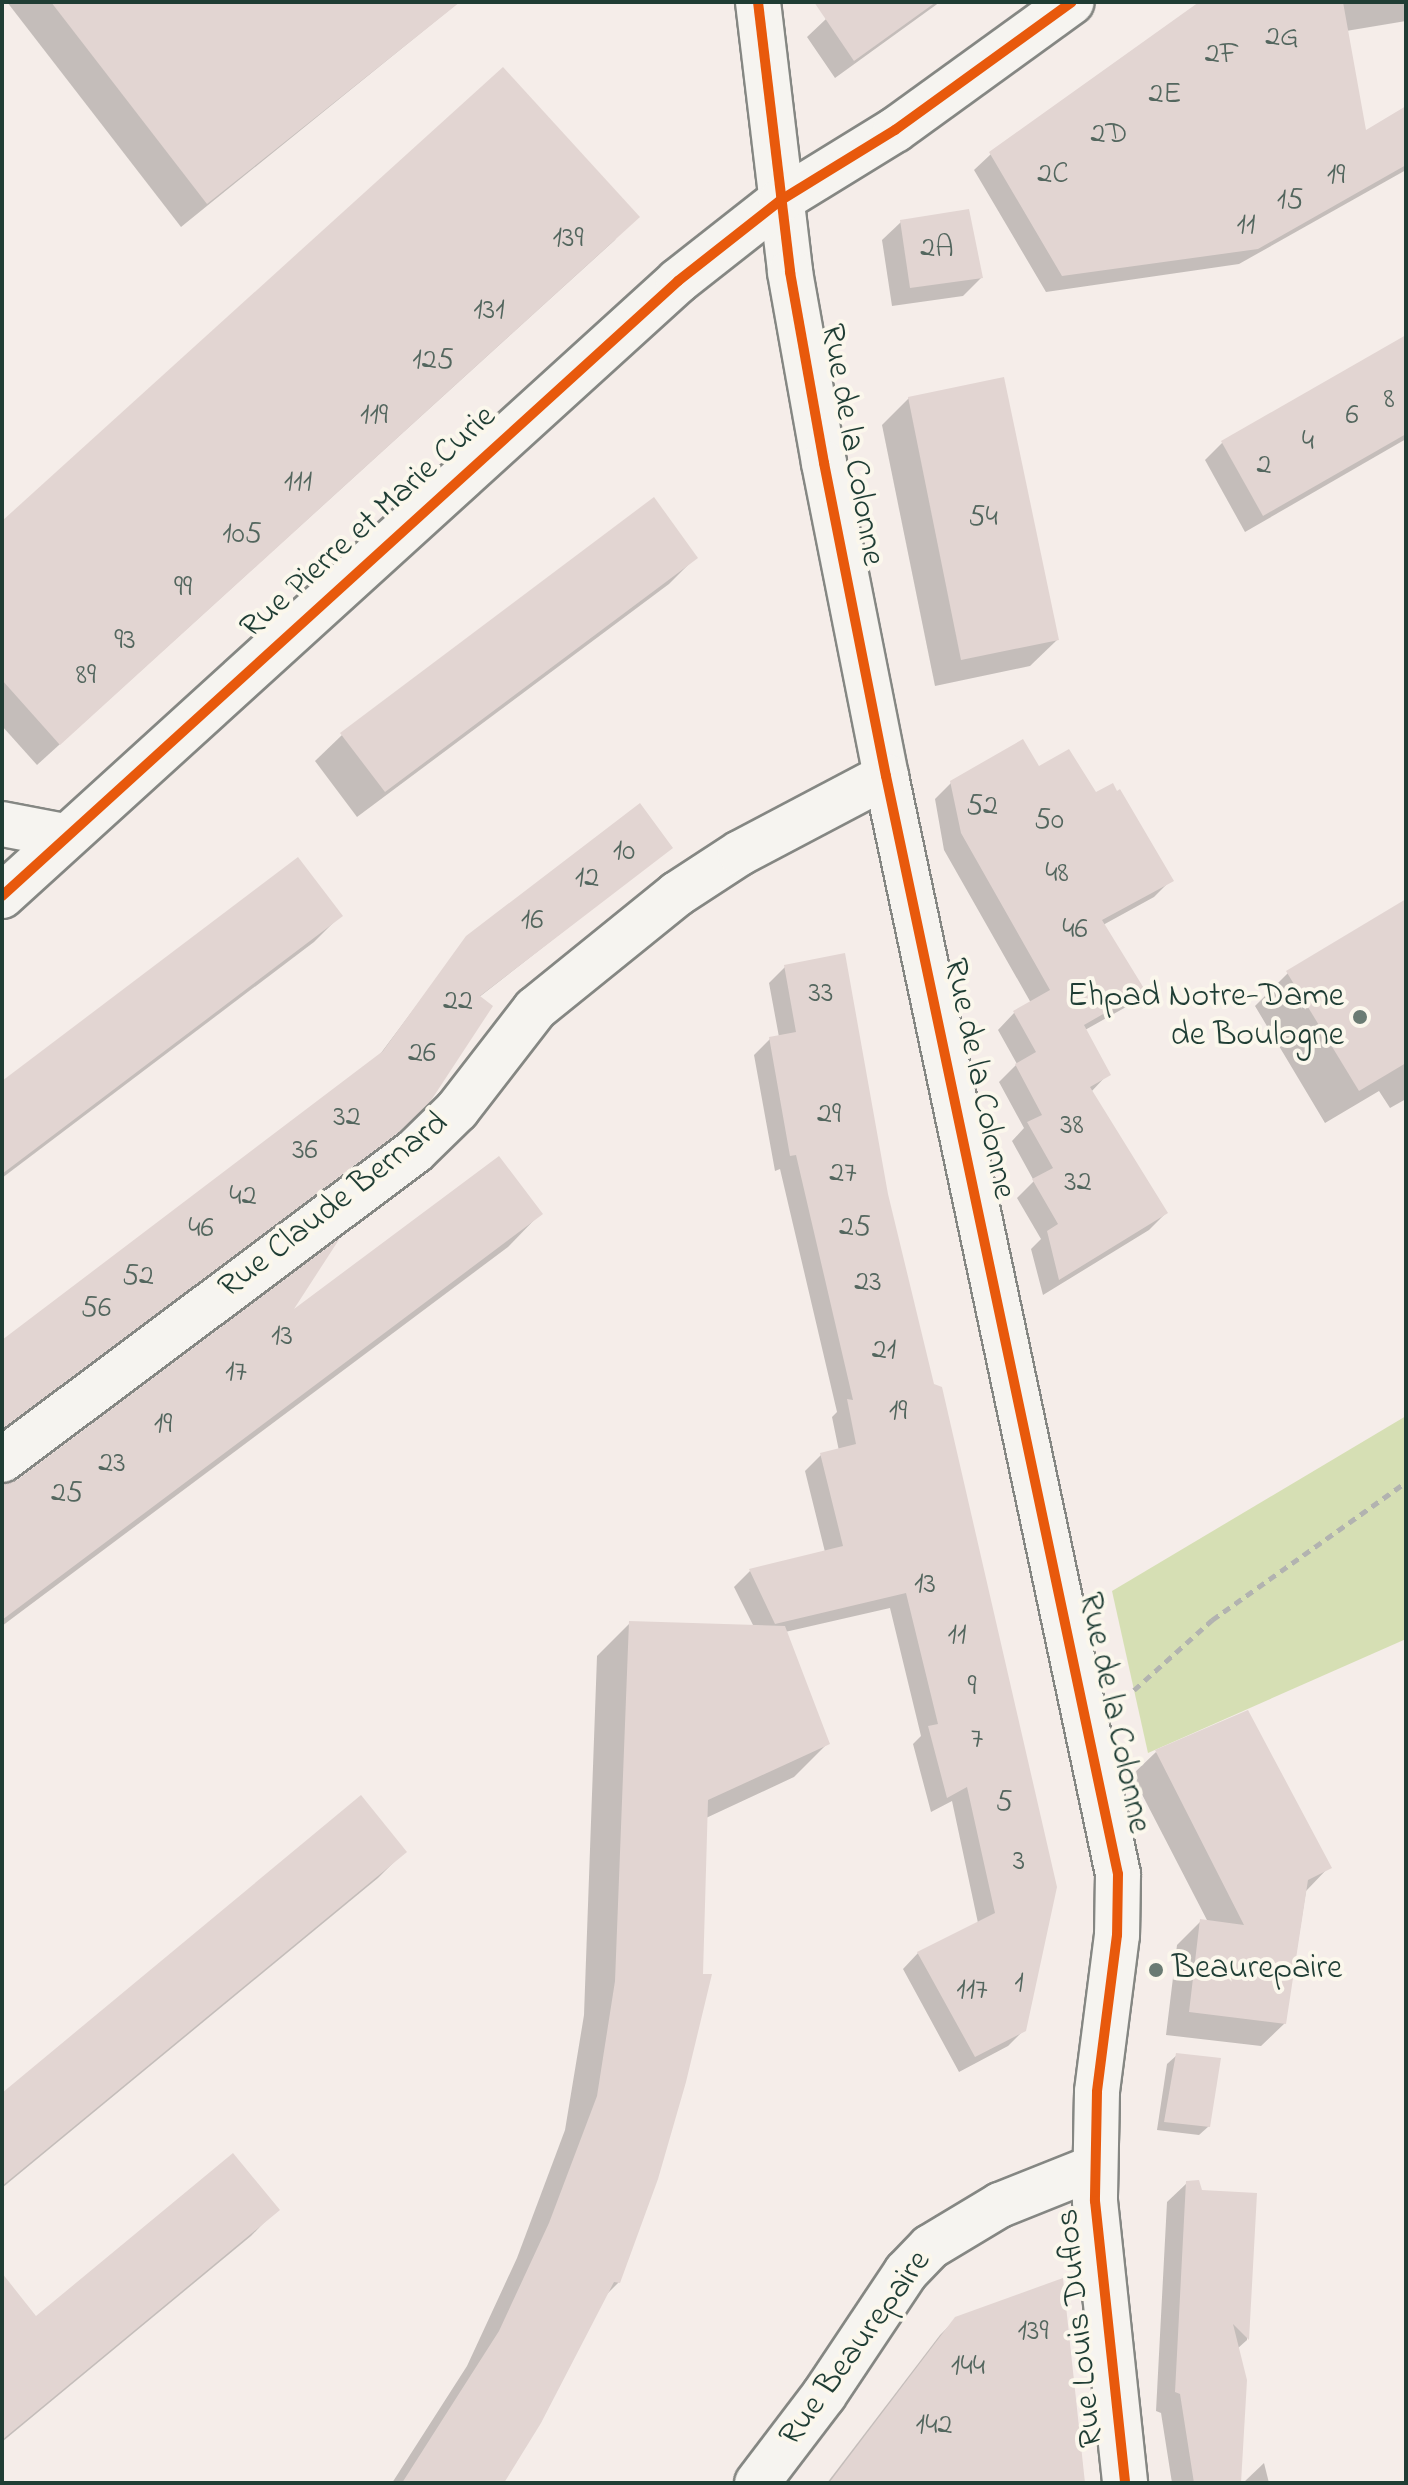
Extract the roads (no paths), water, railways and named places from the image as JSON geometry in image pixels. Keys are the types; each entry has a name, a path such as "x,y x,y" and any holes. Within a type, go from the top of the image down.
{"street":[{"name":"Rue de la Colonne","path":"758,2 781,200 824,463 886,776 1118,1874 1117,1935 1097,2092 1095,2167"},
{"name":"Rue Pierre et Marie Curie","path":"2,896 678,281 781,200 895,130 1072,2"},
{"name":"Rue Claude Bernard","path":"2,1460 415,1151 457,1110 535,1009 677,894 740,853 886,776"},
{"path":"2,824 65,836"},
{"name":"Rue Beaurepaire","path":"757,2483 824,2395 906,2272 930,2247 1009,2201 1095,2167"},
{"name":"Rue Louis Duflos","path":"1095,2167 1096,2226 1125,2483"}],"place":[{"name":"Ehpad Notre-Dame de Boulogne","path":"1360,1017"},
{"name":"Beaurepaire","path":"1156,1970"}]}
